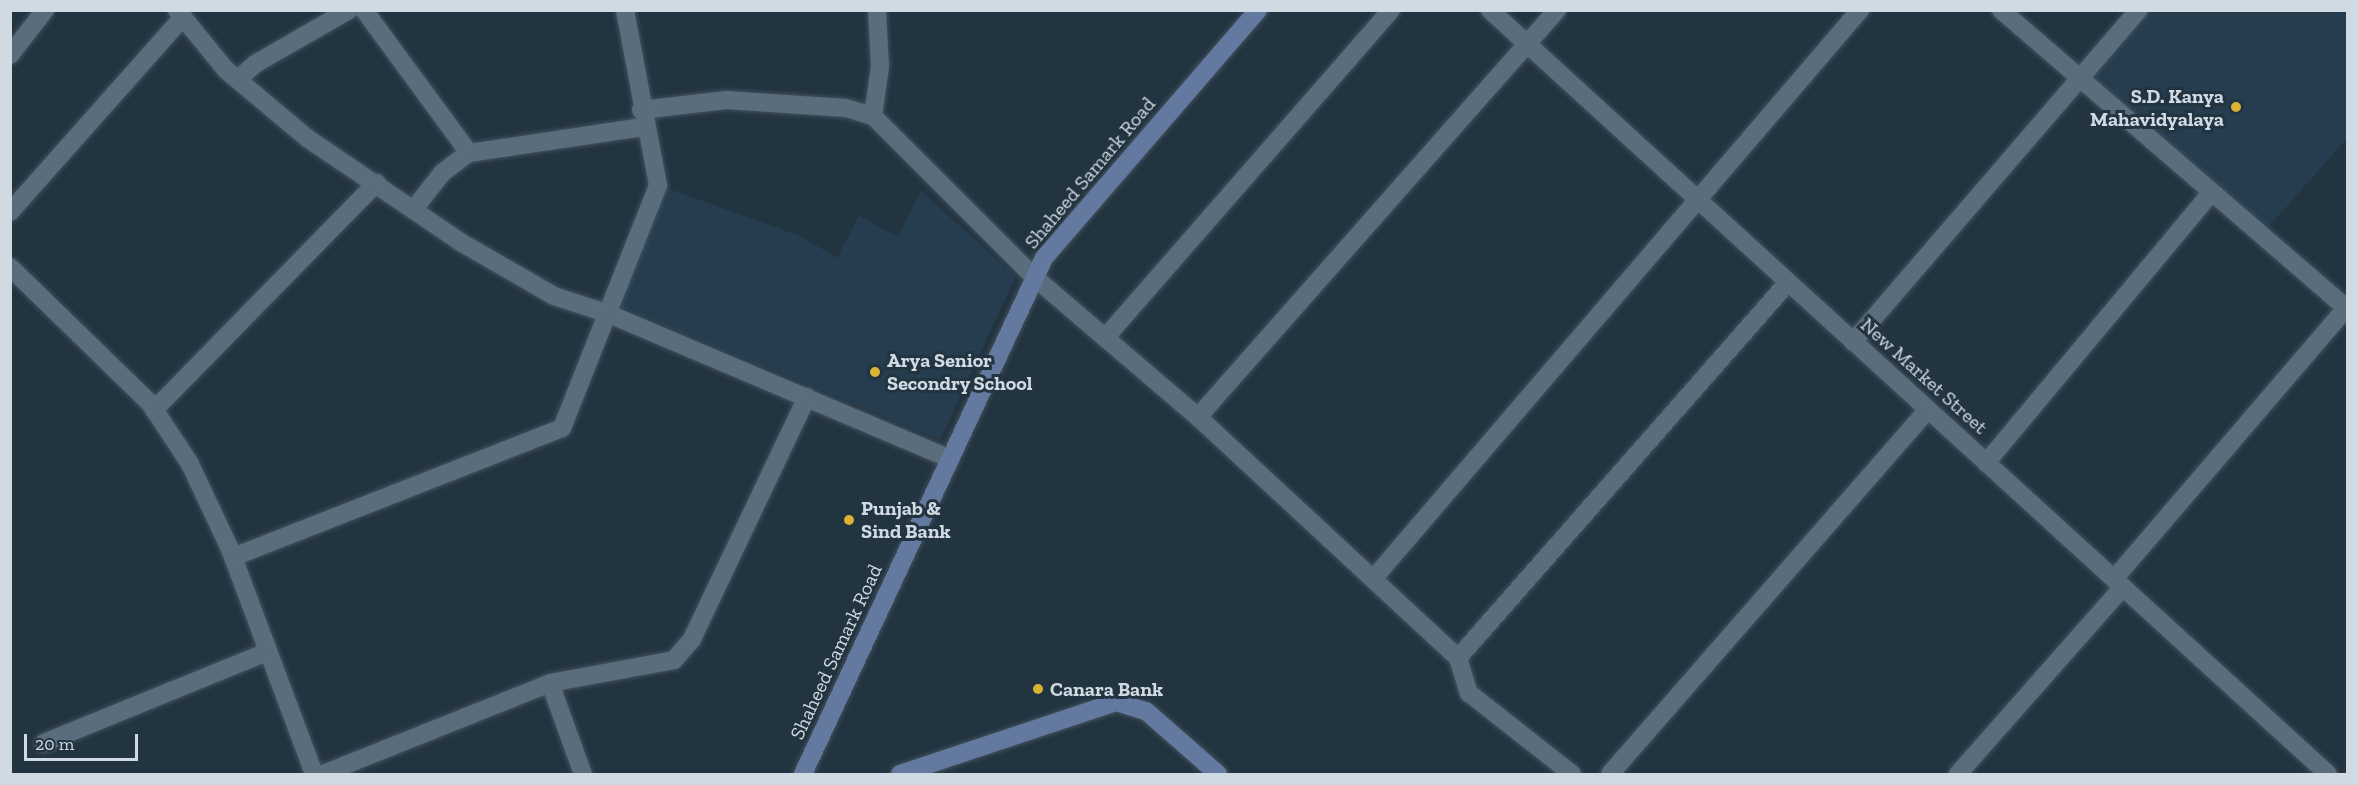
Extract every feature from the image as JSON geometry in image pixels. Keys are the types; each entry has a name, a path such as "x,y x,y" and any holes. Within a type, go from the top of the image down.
{"street":[{"path":"10,55 45,10"},
{"path":"238,79 255,64 349,10"},
{"path":"364,10 469,153"},
{"path":"233,557 562,428 609,314 658,185 643,118 625,10"},
{"path":"873,116 880,68 877,10"},
{"name":"Shaheed Samark Road","path":"803,774 1044,258 1258,10"},
{"path":"1105,338 1391,10"},
{"name":"New Market Street","path":"1490,10 2328,774"},
{"path":"1198,417 1557,10"},
{"path":"1374,578 1860,10"},
{"path":"1958,774 2347,309 2001,10"},
{"path":"1853,342 2139,10"},
{"path":"10,212 180,14 238,79 307,138 414,210 554,296 609,314 951,459"},
{"path":"414,210 442,173 469,153 726,100 846,108 873,116 1034,277 1198,417 1458,658 1469,693 1572,774"},
{"path":"154,410 376,183"},
{"path":"1986,463 2211,193"},
{"path":"10,267 154,410 190,464 233,557 314,774"},
{"path":"1458,658 1788,283"},
{"path":"323,774 550,683 674,660 692,639 807,397"},
{"path":"1610,774 1928,410"},
{"path":"44,743 267,652"},
{"path":"550,683 583,774"},
{"path":"900,774 1116,702 1146,711 1218,774"}],"shaded area":[{"name":"S.D. Kanya Mahavidyalaya","path":"2148,11 2347,11 2347,138 2267,229 2090,77"},
{"name":"Arya Senior Secondry School","path":"658,185 800,236 837,258 859,216 898,237 921,191 1016,276 940,440 617,305"}],"place":[{"name":"S.D. Kanya Mahavidyalaya","path":"2236,107"},
{"name":"Arya Senior Secondry School","path":"875,372"},
{"name":"Punjab & Sind Bank","path":"849,520"},
{"name":"Canara Bank","path":"1038,689"}]}
